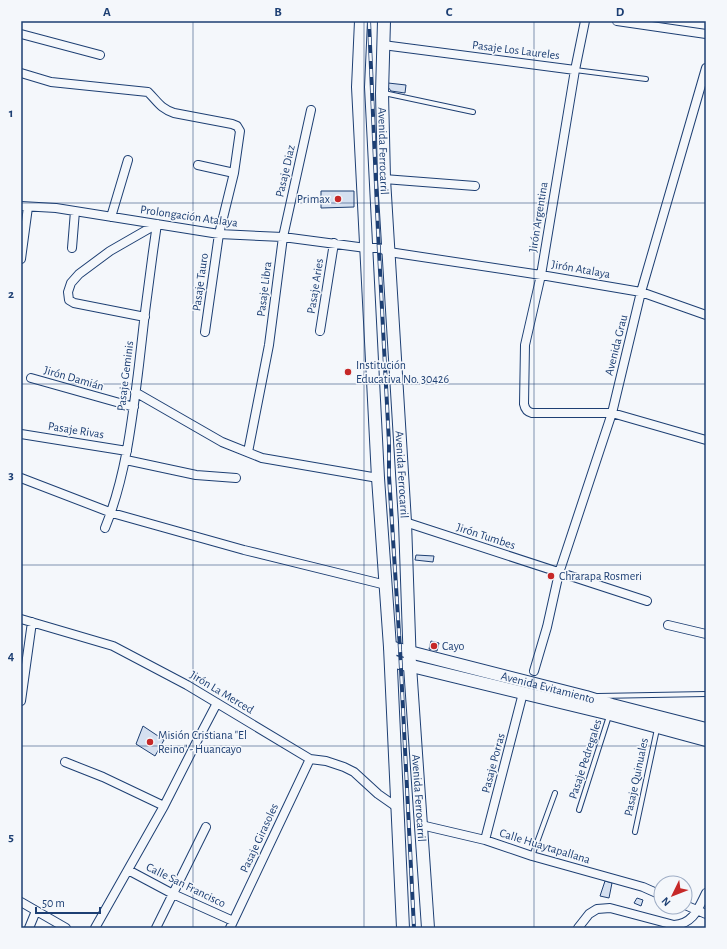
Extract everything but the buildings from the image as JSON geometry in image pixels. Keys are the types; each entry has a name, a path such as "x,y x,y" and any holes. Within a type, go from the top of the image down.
{"main road":[{"name":"Avenida Ferrocarril","path":"361,21 358,87 378,478 391,662 403,928"},
{"name":"Avenida Ferrocarril","path":"384,21 382,92 384,250 405,522 410,666 428,928"},
{"name":"Avenida Evitamiento","path":"390,647 706,729"},
{"name":"Avenida Evitamiento","path":"391,662 610,714 706,740"}],"street":[{"name":"Jirón Argentina","path":"585,21 575,70 541,275 526,345 524,404 528,413 612,413"},
{"path":"617,21 706,34"},
{"path":"21,34 100,54"},
{"name":"Pasaje Los Laureles","path":"383,45 575,70"},
{"name":"Avenida Grau","path":"534,671 547,628 559,573 612,413 641,292 706,68"},
{"name":"Pasaje Tauro","path":"21,73 51,82 148,92 166,110 237,126 240,131 234,173 219,234 205,332"},
{"name":"Pasaje Diaz","path":"283,237 311,110"},
{"path":"111,217 128,160"},
{"path":"198,164 234,173"},
{"path":"384,178 475,186"},
{"name":"Prolongación Atalaya","path":"24,206 56,208 219,234 283,237 384,250"},
{"path":"21,259 24,206"},
{"path":"72,248 75,211"},
{"path":"145,317 74,303 69,300 68,292 71,283 79,274 110,251 156,224"},
{"name":"Pasaje Geminis","path":"106,528 112,513 126,460 136,392 156,224"},
{"name":"Pasaje Libra","path":"248,452 269,345 283,237"},
{"name":"Pasaje Aries","path":"320,331 334,243"},
{"name":"Jirón Atalaya","path":"384,250 641,292 706,315"},
{"name":"Jirón Damián","path":"30,378 134,407"},
{"path":"136,392 222,442 262,458 378,478"},
{"path":"612,413 706,440"},
{"name":"Pasaje Rivas","path":"21,434 127,451"},
{"path":"126,460 196,475 236,478"},
{"path":"21,478 112,513 244,550 386,584"},
{"name":"Jirón Tumbes","path":"405,522 647,601"},
{"name":"Jirón La Merced","path":"21,619 113,646 187,685 310,758 326,760 354,772 378,794 398,808"},
{"path":"21,701 32,622"},
{"path":"668,625 706,634"},
{"name":"Pasaje Porras","path":"485,840 523,693"},
{"path":"95,928 174,788 196,742 218,704"},
{"name":"Pasaje Girasoles","path":"231,925 310,758"},
{"path":"65,762 103,777 164,806"},
{"name":"Calle Huaytapallana","path":"421,826 485,840 532,856 643,887 653,891"},
{"path":"156,928 206,827"},
{"name":"Calle San Francisco","path":"128,870 231,925"},
{"path":"578,928 589,914 597,909 610,908 674,925 681,924 692,918 706,893"},
{"path":"21,902 66,928"},
{"path":"693,908 706,914"},
{"path":"29,928 36,911"}],"lane":[{"name":"Pasaje Los Laureles","path":"575,70 646,80"},
{"path":"382,92 473,112"},
{"path":"586,697 706,694"},
{"name":"Pasaje Pedregales","path":"579,810 610,714"},
{"name":"Pasaje Quinuales","path":"635,832 657,727"},
{"path":"532,856 555,793"}],"railway":[{"path":"369,21 389,443 389,476 400,649 414,928"}],"place":[{"name":"Primax","path":"338,199"},
{"name":"Institución Educativa No. 30426","path":"348,372"},
{"name":"Chrarapa Rosmeri","path":"551,576"},
{"name":"Cayo","path":"434,646"},
{"name":"Misión Cristiana \"El Reino\" - Huancayo","path":"150,742"}]}
